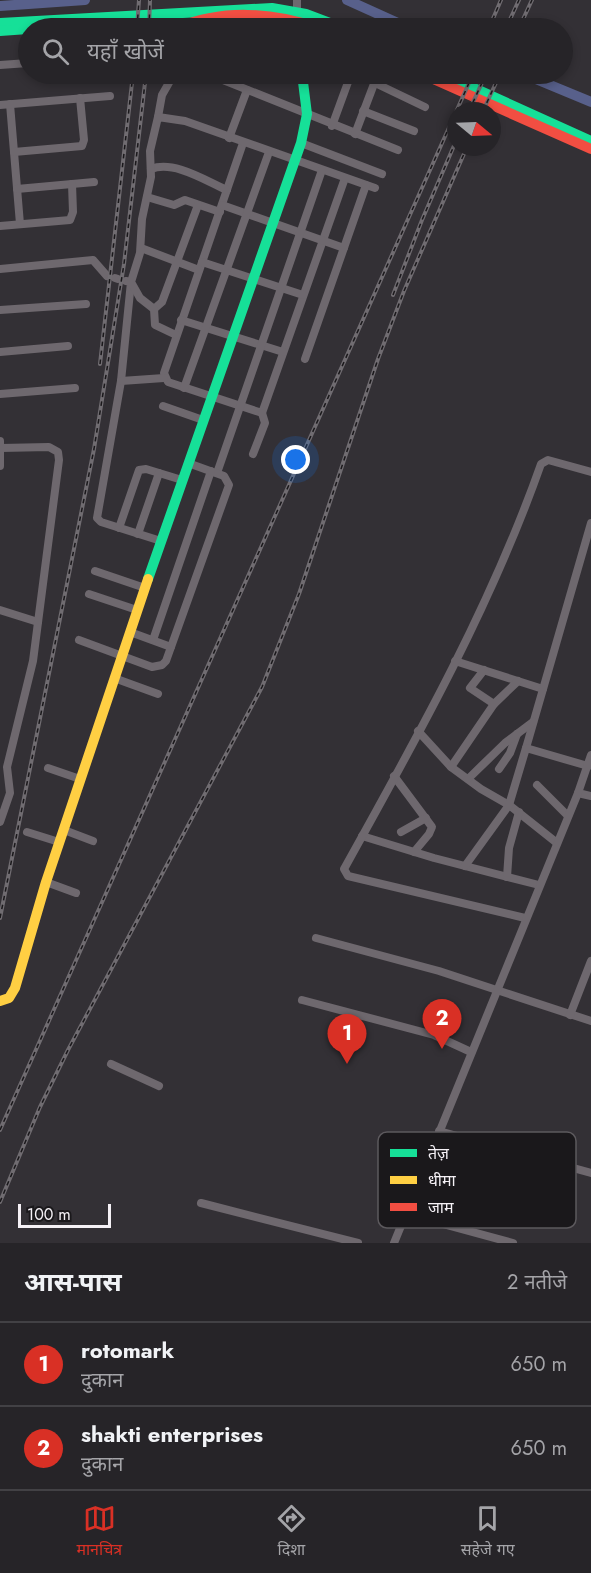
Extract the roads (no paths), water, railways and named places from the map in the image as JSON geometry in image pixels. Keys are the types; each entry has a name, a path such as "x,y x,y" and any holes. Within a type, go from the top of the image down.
{"street":[{"path":"296,18 297,0"},
{"path":"91,18 272,8 317,18"},
{"path":"240,18 256,16 266,18"},
{"path":"0,23 18,22"},
{"path":"0,31 18,30"},
{"path":"0,66 18,64"},
{"path":"161,542 101,522 97,518 121,381 119,279 141,248 142,219 151,169 150,151 162,96 169,84"},
{"path":"232,84 332,126 398,150"},
{"path":"0,1001 9,998 15,988 46,882 121,657 231,336 301,143 308,114 304,84"},
{"path":"332,126 347,84"},
{"path":"355,134 374,84"},
{"path":"385,84 425,107"},
{"path":"455,84 591,141"},
{"path":"229,138 247,90"},
{"path":"0,105 110,96"},
{"path":"14,152 82,146 84,140 80,98"},
{"path":"10,104 20,224"},
{"path":"363,111 414,131"},
{"path":"528,116 591,149"},
{"path":"158,117 185,121 375,188"},
{"path":"164,378 181,320 243,143"},
{"path":"301,143 382,174"},
{"path":"184,388 269,152"},
{"path":"151,169 160,166 172,168 227,190"},
{"path":"153,640 261,346 322,170"},
{"path":"253,454 265,423 262,413 345,178"},
{"path":"17,189 94,182"},
{"path":"0,226 70,220 73,212 72,184"},
{"path":"305,359 366,185"},
{"path":"147,197 174,205 182,200 247,213 344,248"},
{"path":"154,309 162,302 198,205"},
{"path":"141,248 199,270"},
{"path":"0,269 93,261 119,279 154,309 155,325 176,335"},
{"path":"202,261 303,295"},
{"path":"0,310 86,304"},
{"path":"181,320 283,352"},
{"path":"0,352 68,346"},
{"path":"121,381 164,378 184,388 262,413"},
{"path":"0,394 75,388"},
{"path":"163,406 203,420"},
{"path":"0,466 1,444 49,447 58,452 51,541 33,661 7,767 9,794 0,822"},
{"path":"525,918 348,876 344,869 494,585 541,464 548,460 591,472"},
{"path":"79,640 121,657 157,667 166,661 229,485 227,478 188,463"},
{"path":"119,528 139,470 146,469 182,480"},
{"path":"138,534 159,473"},
{"path":"465,866 509,805 591,523"},
{"path":"95,571 145,588"},
{"path":"89,594 137,610"},
{"path":"0,610 38,622"},
{"path":"130,632 171,647"},
{"path":"455,661 543,689"},
{"path":"484,670 470,688 494,704"},
{"path":"114,678 158,694"},
{"path":"451,767 494,704 518,681"},
{"path":"468,779 518,732 533,722"},
{"path":"418,731 451,767 519,812 556,843"},
{"path":"499,770 510,753 518,732"},
{"path":"526,748 588,766"},
{"path":"443,1132 439,1131 578,793 591,755"},
{"path":"48,768 80,779"},
{"path":"394,776 426,818 432,830 414,852"},
{"path":"537,785 568,816"},
{"path":"578,793 591,796"},
{"path":"507,877 509,848 519,812"},
{"path":"401,832 426,818"},
{"path":"64,830 93,841"},
{"path":"27,832 59,842"},
{"path":"362,836 539,885"},
{"path":"46,882 76,893"},
{"path":"316,938 439,971 496,992 591,1021"},
{"path":"570,1016 591,961"},
{"path":"302,1000 441,1037 471,1052"},
{"path":"111,1064 159,1086"},
{"path":"576,1169 591,1173"},
{"path":"201,1203 358,1243"},
{"path":"394,1243 400,1228"},
{"path":"458,1228 513,1243"}],"waterway":[{"path":"0,6 85,0"},
{"path":"347,0 387,18"},
{"path":"548,84 591,102"}],"railway":[{"path":"138,18 139,0"},
{"path":"149,18 150,0"},
{"path":"493,18 501,0"},
{"path":"511,18 519,0"},
{"path":"524,18 532,0"},
{"path":"100,364 132,84"},
{"path":"0,918 94,449 124,264 145,84"},
{"path":"0,1130 469,84"},
{"path":"473,102 481,84"},
{"path":"487,102 495,84"},
{"path":"393,295 450,156"},
{"path":"0,1202 40,1107 68,1050 262,687 299,594 378,359 404,291 463,156"}],"place":[{"name":"shakti enterprises","path":"442,1049"},
{"name":"rotomark","path":"347,1064"}]}
